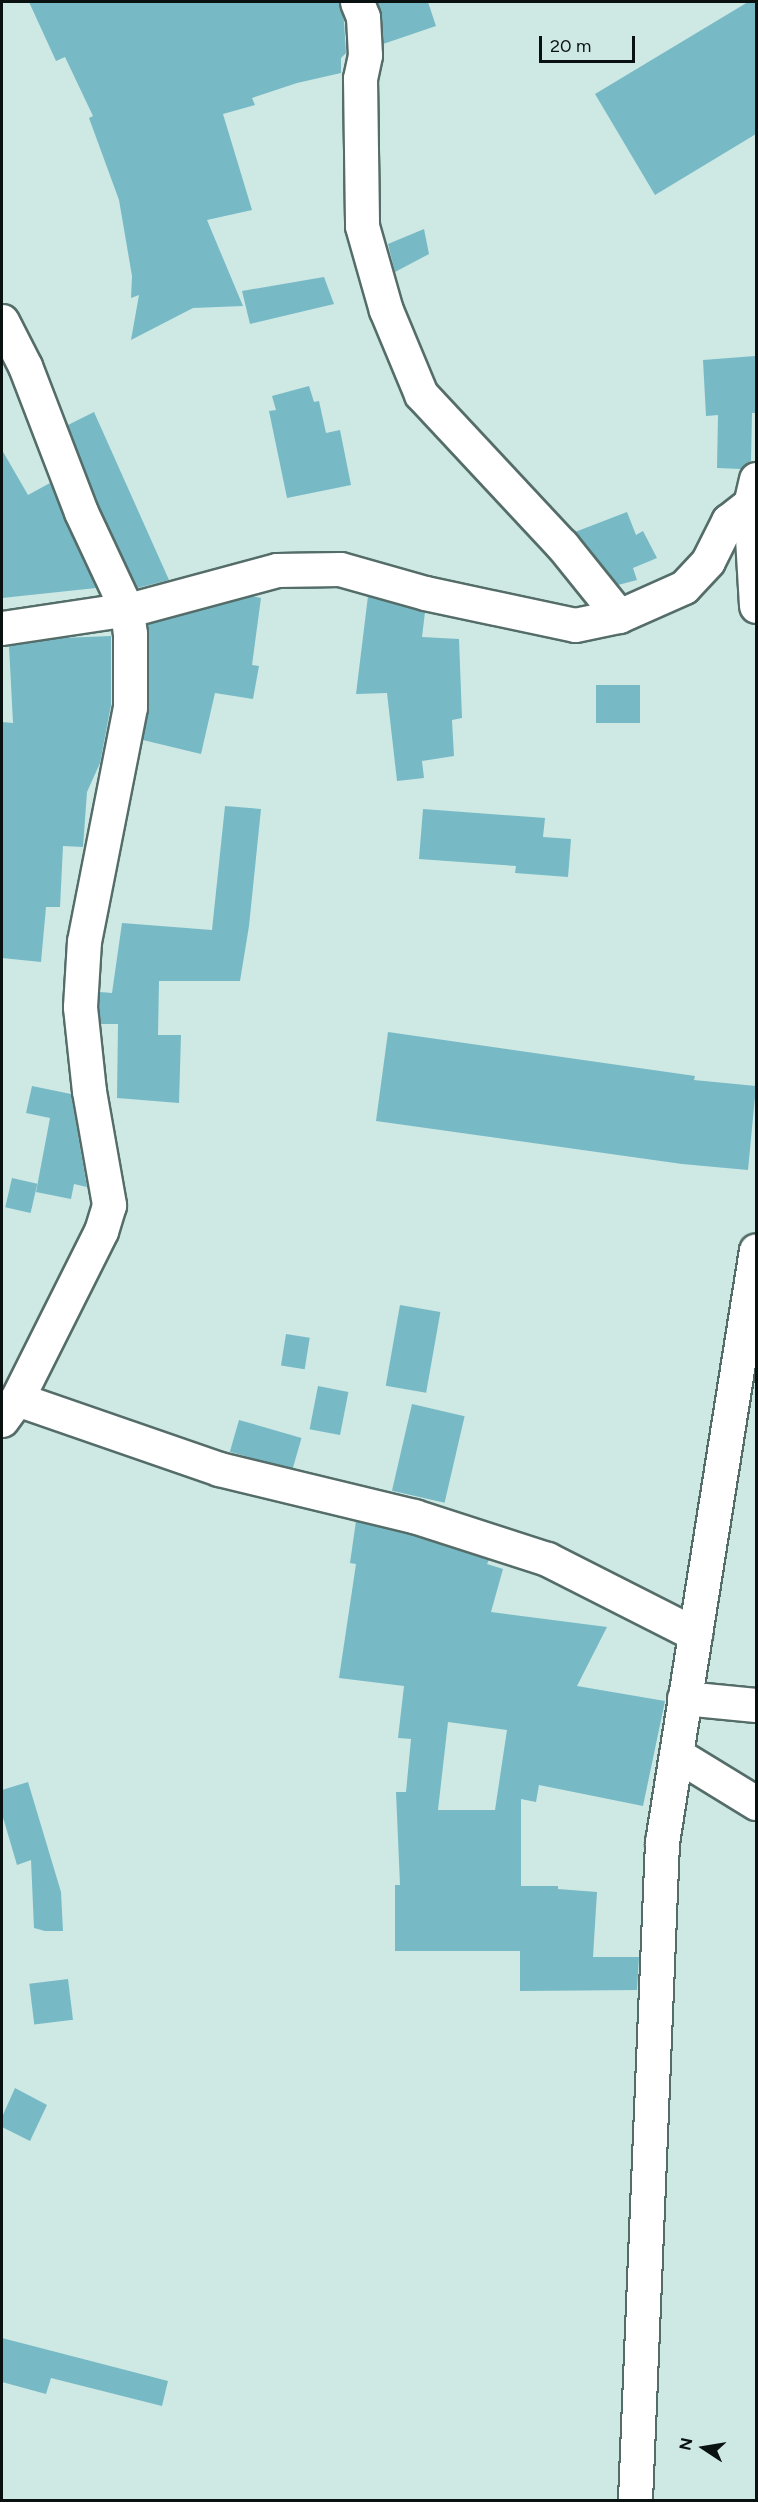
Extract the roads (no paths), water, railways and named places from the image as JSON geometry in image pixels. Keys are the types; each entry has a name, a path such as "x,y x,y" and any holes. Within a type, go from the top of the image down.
{"street":[{"path":"357,2 363,17 365,55 360,78 362,226 386,309 421,394 562,545 619,616"},
{"path":"2,321 24,366 81,512 127,610 130,633 130,707 84,942 80,1007 89,1091 109,1205 101,1231 9,1410 219,1469 414,1516 547,1559 695,1635"},
{"path":"2,628 127,610 277,570 340,569 425,593 575,625 619,616 684,587 708,561 728,521 753,492"},
{"path":"753,492 756,606"},
{"path":"635,2500 662,1842 684,1698 751,1321 756,1250"},
{"path":"684,1698 756,1706"},
{"path":"676,1754 756,1803"}]}
